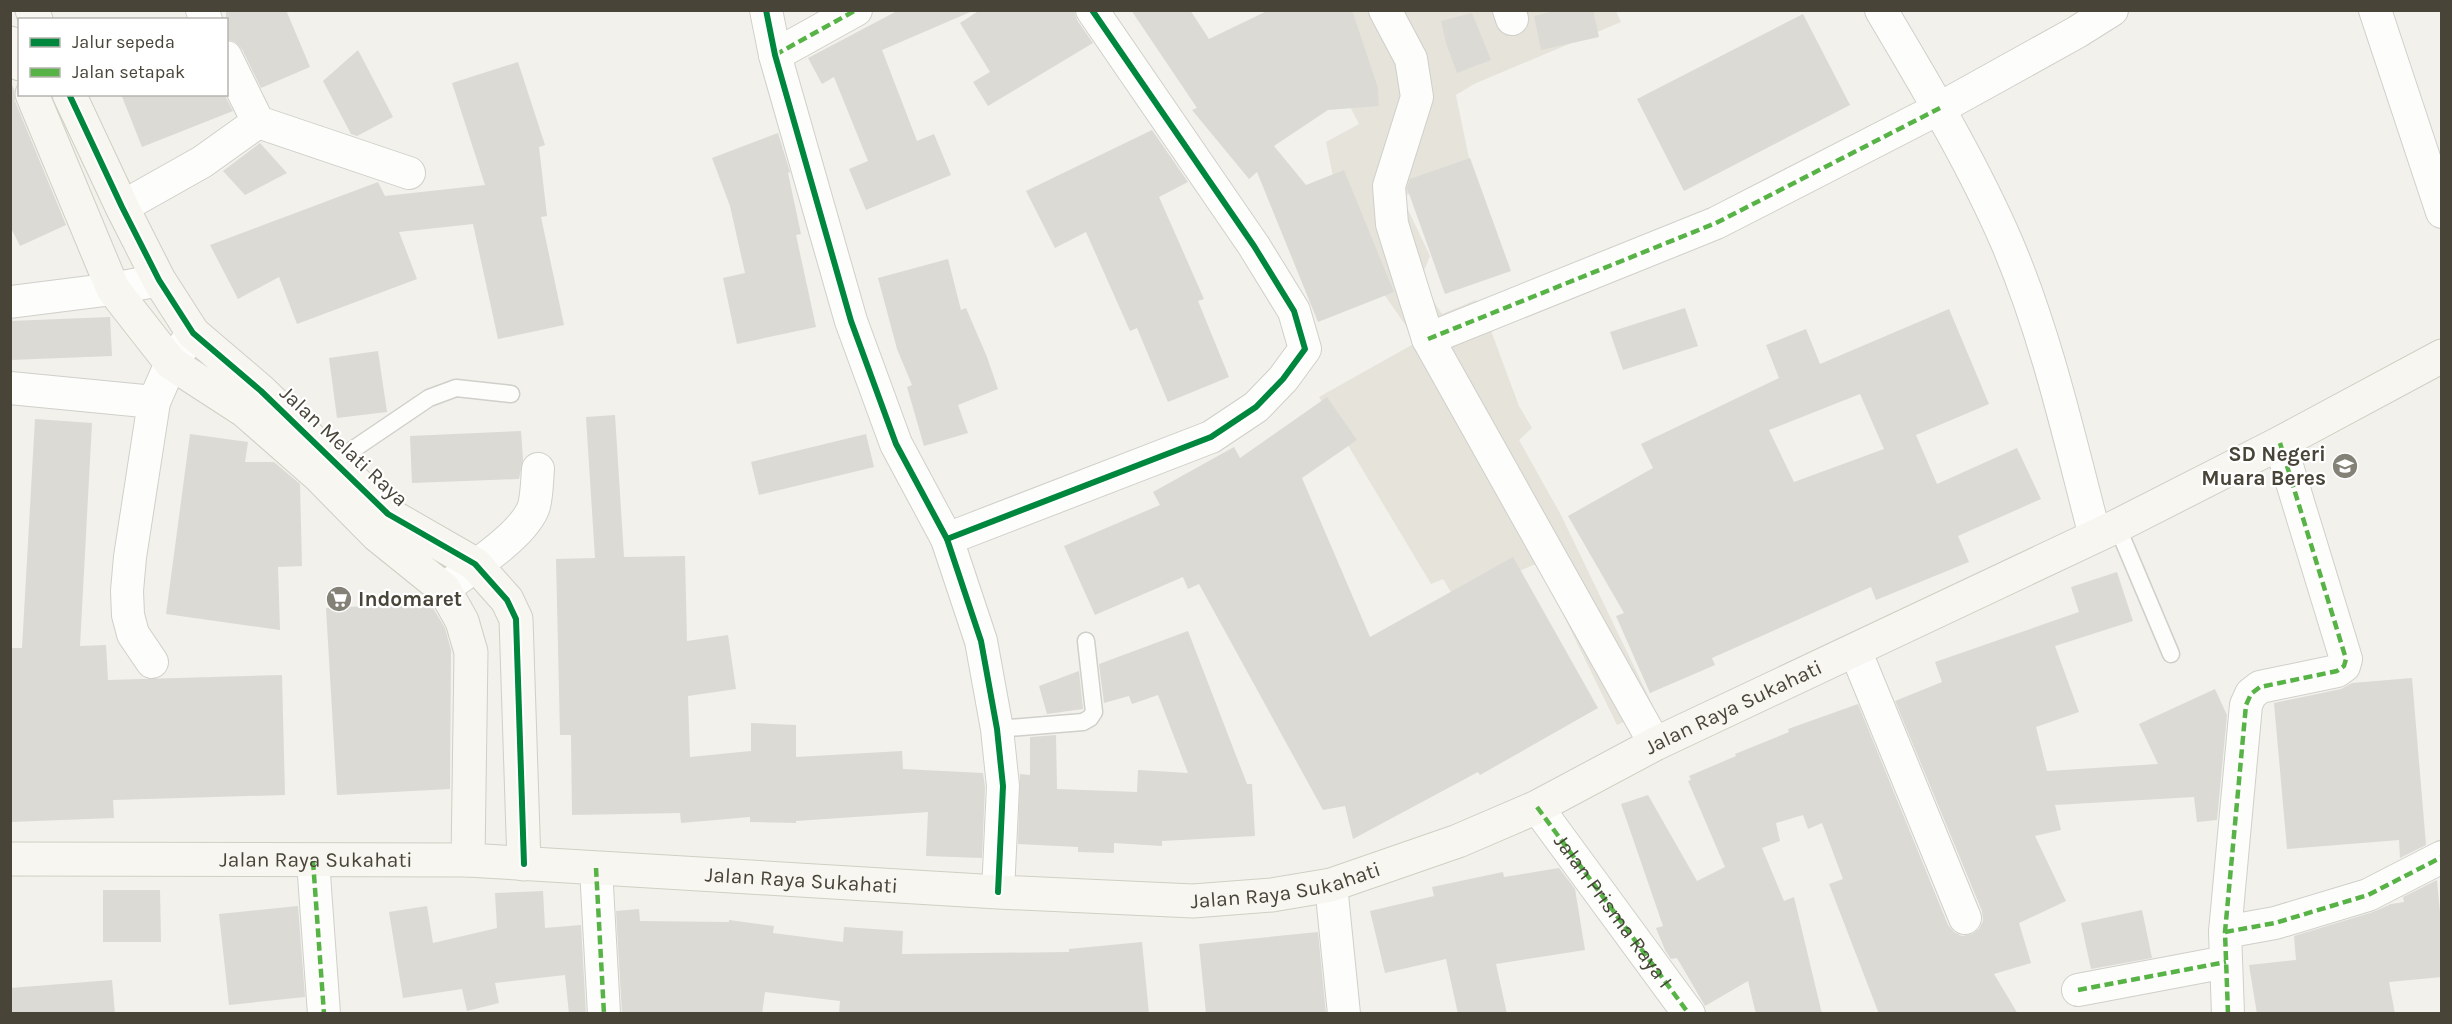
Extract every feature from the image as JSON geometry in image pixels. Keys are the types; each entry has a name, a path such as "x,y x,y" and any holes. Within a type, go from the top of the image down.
{"main road":[{"path":"10,43 18,60"},
{"name":"Jalan Melati Raya","path":"33,96 113,290 171,363 326,468 388,514 475,564 507,600 516,619 524,864"},
{"name":"Jalan Melati Raya","path":"70,96 159,280 193,333 261,391 326,468 377,535 444,589 462,621 471,652 468,860"},
{"name":"Jalan Raya Sukahati","path":"10,859 468,860 998,892 1193,901 1272,895 1331,885 1458,841 1537,807 1655,744 2106,531 2280,443 2442,356"}],"street":[{"path":"766,10 775,55 851,321 897,444 947,539 981,641 997,729 1002,786 998,892"},
{"path":"775,55 856,10"},
{"path":"947,539 1211,437 1256,407 1305,349 1294,311 1254,246 1092,10"},
{"path":"1385,10 1411,59 1417,98 1389,186 1392,224 1428,339 1655,744"},
{"path":"1881,10 1940,108 2007,243 2050,360 2106,531"},
{"path":"1428,339 1716,223 1940,108 2078,32 2112,10"},
{"path":"2375,10 2442,212"},
{"path":"228,61 258,122 409,173"},
{"path":"122,207 202,162 258,122"},
{"path":"10,302 113,290 159,280"},
{"path":"152,662 134,634 128,615 127,591 134,529 154,402 171,363 193,333"},
{"path":"10,388 154,402"},
{"path":"2228,1014 2226,947 2244,714 2248,700 2260,687 2337,671 2344,666 2346,659 2280,443"},
{"path":"444,589 514,535 525,521 533,509 538,469"},
{"path":"1855,650 1965,918"},
{"name":"Jalan Prisma Raya I","path":"1537,807 1689,1014"},
{"path":"2078,990 2226,947 2274,923 2368,895 2442,857"},
{"path":"313,861 324,1014"},
{"path":"596,868 604,1014"},
{"path":"1331,885 1344,1014"}],"lane":[{"path":"326,468 429,398 456,388 511,394"},
{"path":"2106,531 2170,654"},
{"path":"997,729 1083,722 1090,718 1094,712 1086,640"}],"shaded area":[{"path":"1303,11 1616,11 1621,22 1474,84 1456,95 1471,168 1402,197 1430,256 1420,281 1442,314 1476,300 1490,328 1519,406 1532,428 1519,440 1561,515 1654,708 1617,725 1538,563 1455,599 1443,579 1431,584 1319,397 1417,342 1375,281 1343,226 1326,142 1359,124"}],"building":[{"path":"226,10 286,10 310,67 261,88 242,49 235,42 228,40 228,18 226,18"},
{"path":"899,10 975,10 882,50 917,141 934,134 951,175 866,210 849,169 868,161 834,77 822,84 808,58"},
{"path":"980,10 1074,10 1077,20 1093,43 988,106 973,82 990,72 960,23"},
{"path":"1131,10 1190,10 1209,39 1269,10 1352,10 1378,88 1379,106 1328,110 1274,146 1306,185 1344,170 1394,292 1318,322 1257,172 1249,179 1192,110 1197,108"},
{"path":"1558,10 1593,10 1599,37 1541,50 1534,16"},
{"path":"1472,13 1491,60 1457,73 1441,21"},
{"path":"1803,14 1850,105 1684,191 1637,99"},
{"path":"358,50 393,117 357,136 351,134 323,81"},
{"path":"518,62 545,145 539,147 547,216 541,217 564,325 498,339 473,224 399,232 417,279 297,324 279,277 238,299 210,245 378,182 385,196 485,185 452,83"},
{"path":"10,81 14,89 15,101 66,225 20,246 10,226"},
{"path":"122,96 225,96 233,111 142,147"},
{"path":"1152,130 1188,182 1159,197 1204,299 1198,301 1229,377 1168,402 1137,328 1130,331 1086,232 1055,248 1026,191"},
{"path":"778,133 790,172 788,173 801,234 796,235 816,327 737,344 723,278 745,273 730,206 712,158"},
{"path":"260,143 287,173 245,195 223,171"},
{"path":"1470,158 1511,271 1445,294 1407,188 1410,179"},
{"path":"948,259 961,310 966,308 998,389 958,405 968,433 924,446 907,387 912,385 897,349 878,278"},
{"path":"1685,308 1698,346 1623,370 1610,332"},
{"path":"1949,309 1989,404 1916,435 1937,484 2017,448 2041,499 1958,536 1969,562 1876,600 1871,587 1712,658 1715,665 1650,693 1616,616 1624,613 1568,516 1653,468 1641,444 1779,378 1766,345 1806,329 1820,364","holes":["1860,394 1884,449 1794,482 1769,430"]},
{"path":"110,317 112,356 10,360 10,321"},
{"path":"378,351 387,412 337,418 329,358"},
{"path":"1327,397 1357,440 1302,478 1370,637 1513,557 1598,708 1480,775 1478,772 1353,839 1345,806 1323,810 1199,584 1188,589 1183,577 1095,615 1064,546 1160,505 1153,492 1234,447 1240,458"},
{"path":"615,415 624,557 685,556 687,641 728,635 736,689 688,696 690,757 751,751 751,723 796,725 796,757 902,751 903,769 983,773 985,787 982,858 926,856 928,812 796,821 796,823 750,822 750,817 681,823 680,813 572,815 571,735 560,735 556,559 595,558 586,417"},
{"path":"35,419 92,423 80,646 106,645 108,680 282,675 285,795 113,800 114,818 10,822 10,648 22,648"},
{"path":"521,431 523,460 519,479 412,483 410,436"},
{"path":"190,434 248,442 245,462 274,462 300,484 302,566 278,567 280,630 166,614"},
{"path":"866,434 874,467 759,495 751,462"},
{"path":"2117,572 2133,621 2055,646 2079,712 2036,727 2047,771 2158,764 2139,724 2215,689 2227,715 2217,820 2197,822 2194,797 2055,805 2061,830 2035,836 2066,901 2019,923 2031,963 1994,974 2018,1014 1879,1014 1829,884 1843,879 1822,823 1808,829 1803,815 1776,823 1780,841 1762,848 1784,901 1794,897 1822,1014 1756,1014 1748,981 1705,1006 1677,958 1671,959 1665,950 1656,928 1663,926 1621,804 1648,795 1697,881 1725,867 1688,781 1691,780 1689,776 1789,732 1788,729 1858,704 1948,925 1962,936 1972,934 1979,929 1983,921 1982,911 1895,701 1942,682 1935,662 2079,612 2071,587"},
{"path":"430,603 445,628 451,650 450,789 337,795 326,608"},
{"path":"1188,631 1247,784 1252,784 1255,836 1162,841 1162,846 1114,843 1114,853 1078,852 1078,847 1018,844 1020,774 1030,775 1030,737 1056,735 1057,789 1137,792 1138,770 1188,773 1158,695 1132,704 1129,696 1104,703 1099,664"},
{"path":"1079,671 1083,709 1047,714 1039,686"},
{"path":"2412,678 2426,845 2400,858 2399,840 2287,849 2274,703 2341,689 2352,683"},
{"path":"1559,868 1575,889 1585,950 1496,964 1507,1014 1458,1014 1446,959 1385,973 1370,911 1434,896 1432,887 1503,872 1504,877"},
{"path":"2437,880 2442,934 2442,977 2389,982 2395,1014 2257,1014 2249,965 2296,960 2294,936 2373,912 2391,904 2404,902 2403,897"},
{"path":"103,890 160,890 161,942 103,942"},
{"path":"543,891 545,928 581,925 586,1014 569,1014 565,975 495,983 499,1003 467,1011 462,989 403,998 389,912 427,906 433,943 497,928 495,893"},
{"path":"298,906 305,997 229,1005 219,914"},
{"path":"639,909 640,921 729,922 729,920 774,926 773,933 843,942 844,927 903,931 902,954 1069,952 1069,949 1142,942 1149,1014 839,1014 840,1001 765,992 762,1014 622,1014 616,911"},
{"path":"2142,910 2152,958 2091,969 2081,923"},
{"path":"1318,932 1326,1014 1206,1014 1199,944"},
{"path":"112,980 115,1014 10,1014 10,988"}],"marked path":[{"path":"775,55 856,10"},
{"path":"1428,339 1716,223 1940,108"},
{"path":"2228,1014 2225,932 2246,705 2251,694 2260,687 2337,671 2344,666 2346,659 2280,443"},
{"path":"1537,807 1689,1014"},
{"path":"2225,932 2275,923 2368,895 2442,857"},
{"path":"313,861 324,1014"},
{"path":"596,868 604,1014"},
{"path":"2078,990 2226,962"}],"cycle path":[{"path":"766,10 775,55 851,321 896,444 947,539 981,641 997,729 1003,786 998,892"},
{"path":"947,539 1211,437 1256,407 1283,379 1305,349 1294,311 1254,246 1092,10"},
{"path":"70,96 159,280 193,333 261,391 388,514 475,564 507,600 516,619 524,864"}],"place":[{"name":"SD Negeri Muara Beres","path":"2345,466"},
{"name":"Indomaret","path":"339,599"}]}
